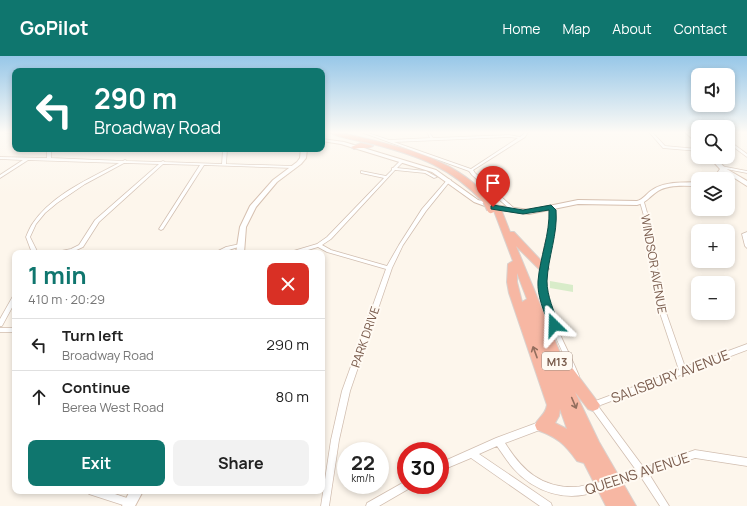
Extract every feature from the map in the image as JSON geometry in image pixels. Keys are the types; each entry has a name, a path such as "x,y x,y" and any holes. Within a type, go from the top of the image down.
{"highway":[{"path":"396,153 419,159 454,175 491,204"},
{"name":"M13","path":"405,153 433,161 458,174 491,204 572,423 584,451 615,506"},
{"name":"M13","path":"418,153 455,169 471,180 491,204 506,230 555,356 594,447 628,506"},
{"path":"425,153 455,168 471,180"},
{"path":"506,230 534,260 545,265"},
{"path":"513,264 512,282 514,293 554,405 552,416 542,425"},
{"path":"555,356 593,405"},
{"path":"542,425 558,430 572,443 585,460 611,506"}],"street":[{"path":"49,153 49,159"},
{"path":"224,164 225,153"},
{"path":"240,250 243,228 256,201 275,181 302,160 303,153"},
{"path":"373,153 434,171 481,204 515,211 529,212 578,202 642,202 650,192 656,188 691,185"},
{"path":"426,153 472,170 473,174 506,201 515,211"},
{"path":"472,170 498,153"},
{"path":"0,158 294,167"},
{"path":"0,177 27,159"},
{"path":"34,250 28,237 32,226 40,215 65,195 125,161"},
{"path":"72,250 81,246 97,221 163,162"},
{"path":"302,250 319,245 334,233 385,177 401,162"},
{"path":"161,229 202,164"},
{"path":"718,164 747,184"},
{"path":"722,168 747,172"},
{"path":"393,169 427,172 435,176"},
{"path":"362,172 385,177"},
{"name":"PARK DRIVE","path":"324,506 335,440 346,391 389,268 401,245 449,182"},
{"name":"WINDSOR AVENUE","path":"642,202 648,223 660,304 683,371"},
{"path":"551,208 553,212 553,221 545,265 543,287 547,308 576,375 579,386"},
{"path":"747,233 743,237 747,246"},
{"path":"222,250 240,245"},
{"path":"319,245 329,251 389,268"},
{"path":"0,324 12,302"},
{"path":"0,330 12,330"},
{"name":"SALISBURY AVENUE","path":"593,405 747,347"},
{"path":"593,405 643,473 665,506"},
{"path":"449,463 499,441 542,425"},
{"name":"QUEENS AVENUE","path":"499,441 514,464 536,482 565,493 582,492 643,473 695,454 747,462"},
{"path":"471,453 548,506"},
{"path":"370,506 397,491"},
{"path":"101,494 129,504 136,494"}],"green space":[{"path":"550,281 573,285 573,292 550,288"}],"route":[{"path":"493,207 523,212 551,208 553,210 553,221 543,277 543,293 554,325"}]}
